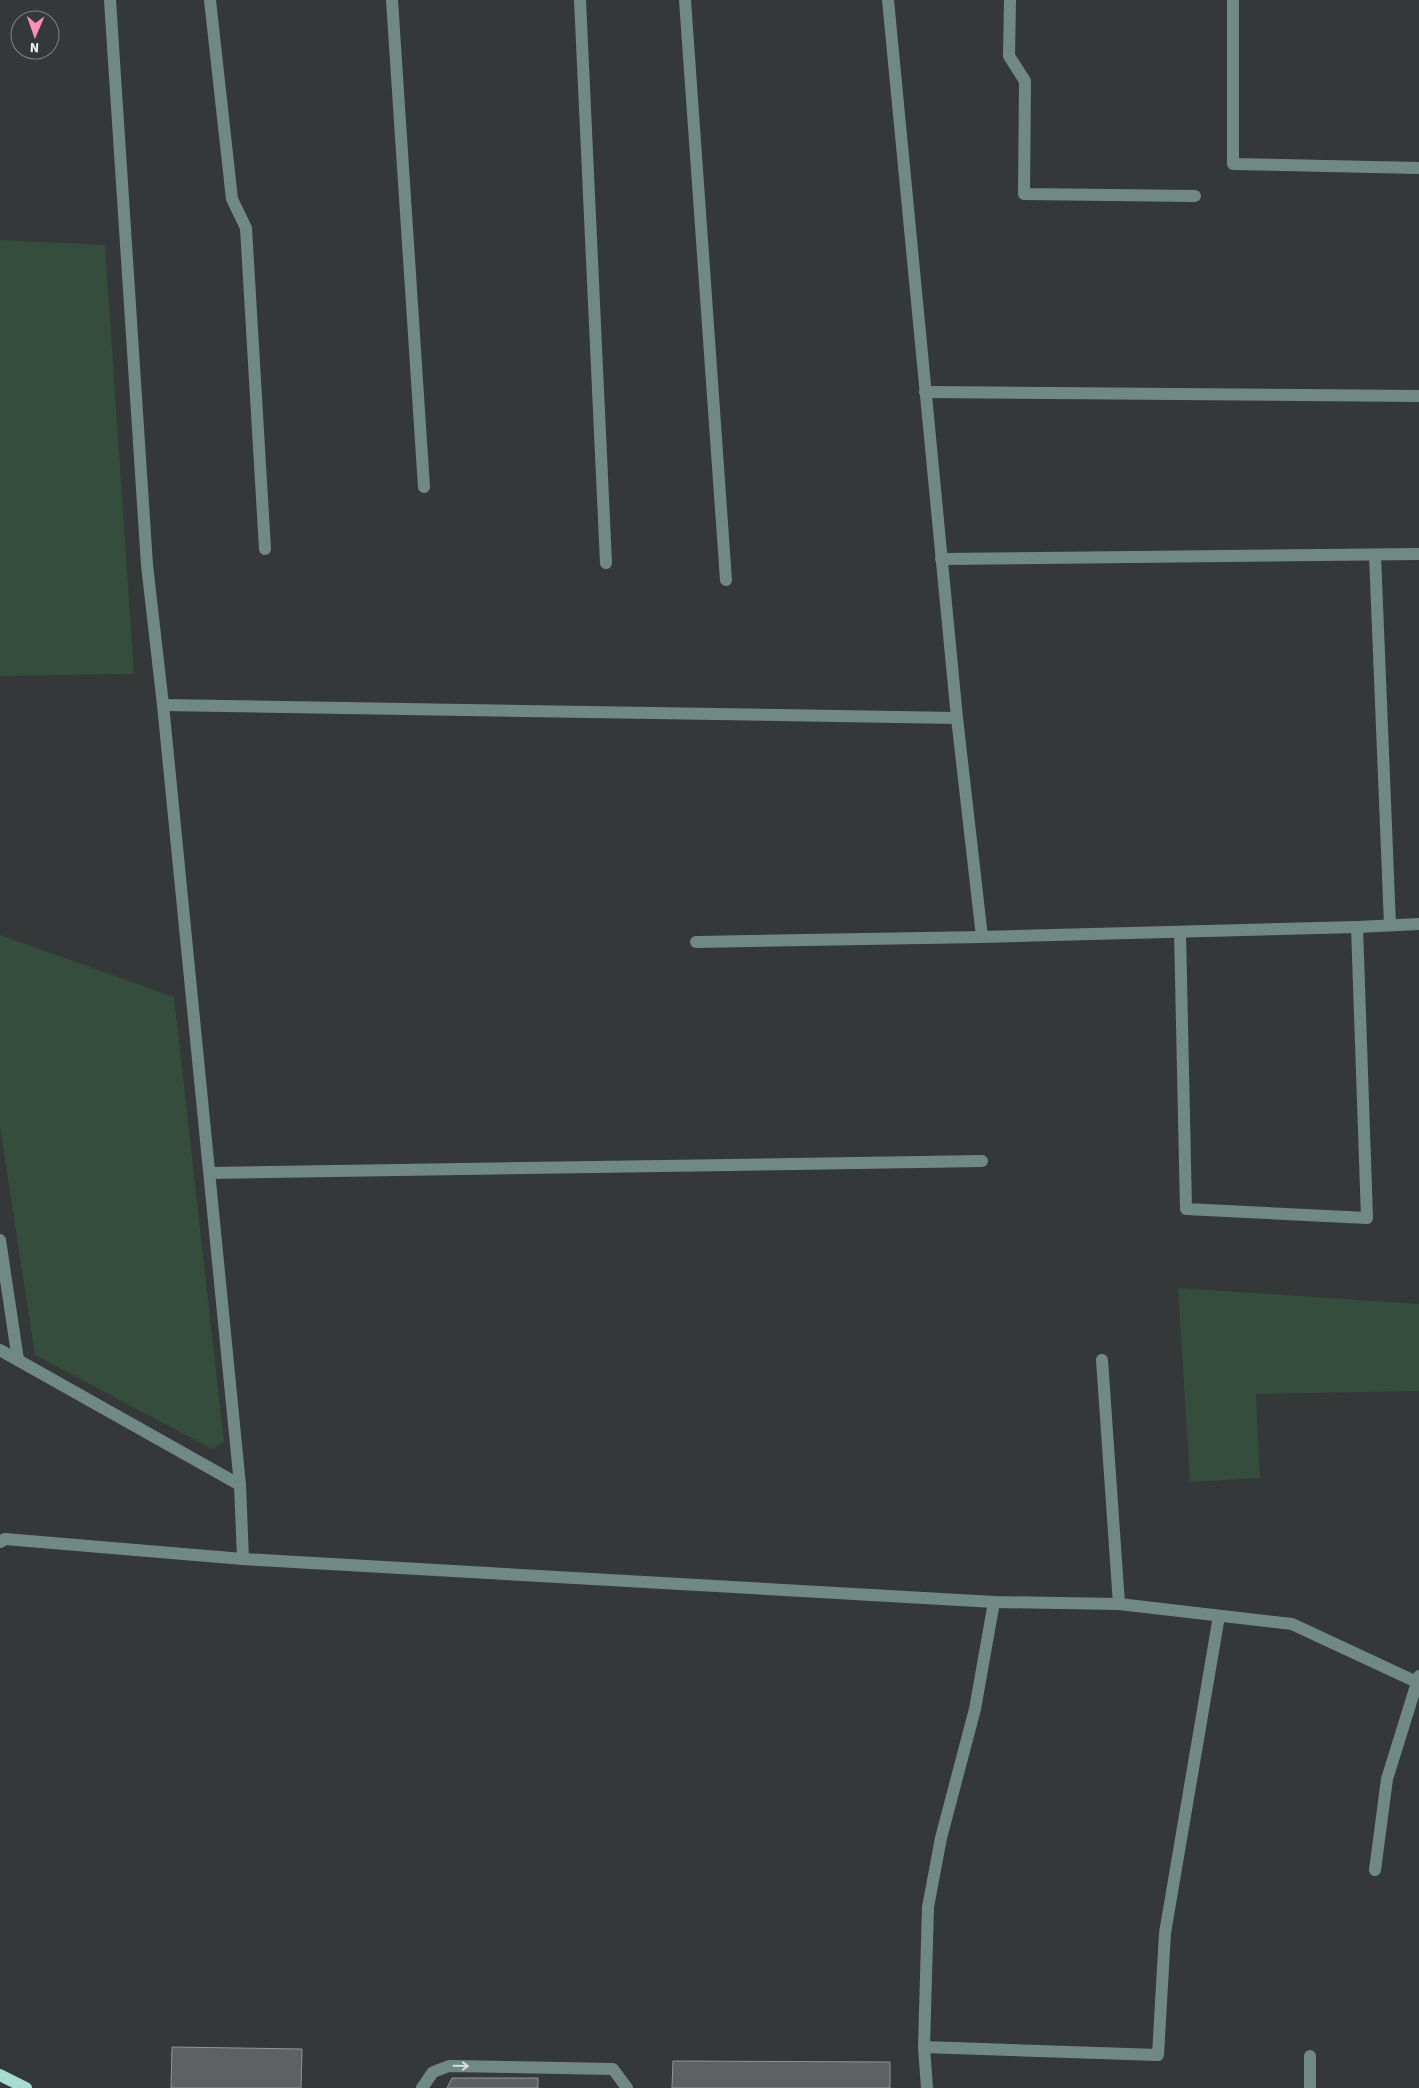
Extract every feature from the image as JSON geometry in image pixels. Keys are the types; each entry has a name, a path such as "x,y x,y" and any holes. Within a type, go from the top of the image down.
{"main road":[{"path":"0,2075 26,2088"}],"street":[{"path":"110,0 147,565 210,1173 240,1484 243,1559"},
{"path":"210,0 232,199 246,228 265,550"},
{"path":"392,0 424,488"},
{"path":"580,0 606,563"},
{"path":"685,0 726,580"},
{"path":"888,0 956,718 982,937"},
{"path":"1010,0 1009,56 1025,81 1024,194 1196,196"},
{"path":"1233,0 1233,164 1419,168"},
{"path":"925,392 1419,396"},
{"path":"941,559 1419,554"},
{"path":"1375,555 1390,924"},
{"path":"163,705 956,718"},
{"path":"696,942 982,937 1419,924"},
{"path":"1180,932 1186,1210 1367,1218 1356,927"},
{"path":"210,1173 982,1161"},
{"path":"0,1240 18,1360"},
{"path":"0,1350 240,1484"},
{"path":"1102,1360 1119,1604"},
{"path":"0,1542 5,1539 243,1559 994,1602 1119,1604 1292,1624 1418,1680 1387,1779 1375,1870"},
{"path":"927,2088 924,2047 928,1907 941,1838 975,1709 994,1602"},
{"path":"924,2047 1158,2055 1165,1933 1219,1616"},
{"path":"1310,2056 1310,2088"},
{"path":"422,2088 433,2072 449,2066 613,2070 627,2088"}],"green space":[{"path":"0,240 105,245 134,674 0,676"},
{"path":"0,935 174,997 224,1442 212,1449 35,1355 0,1127"},
{"path":"1178,1288 1419,1304 1419,1391 1256,1394 1260,1478 1190,1482"}],"building":[{"path":"172,2047 302,2049 301,2088 171,2088"},
{"path":"673,2061 890,2062 890,2088 672,2088"},
{"path":"452,2078 538,2078 538,2088 447,2088"}]}
